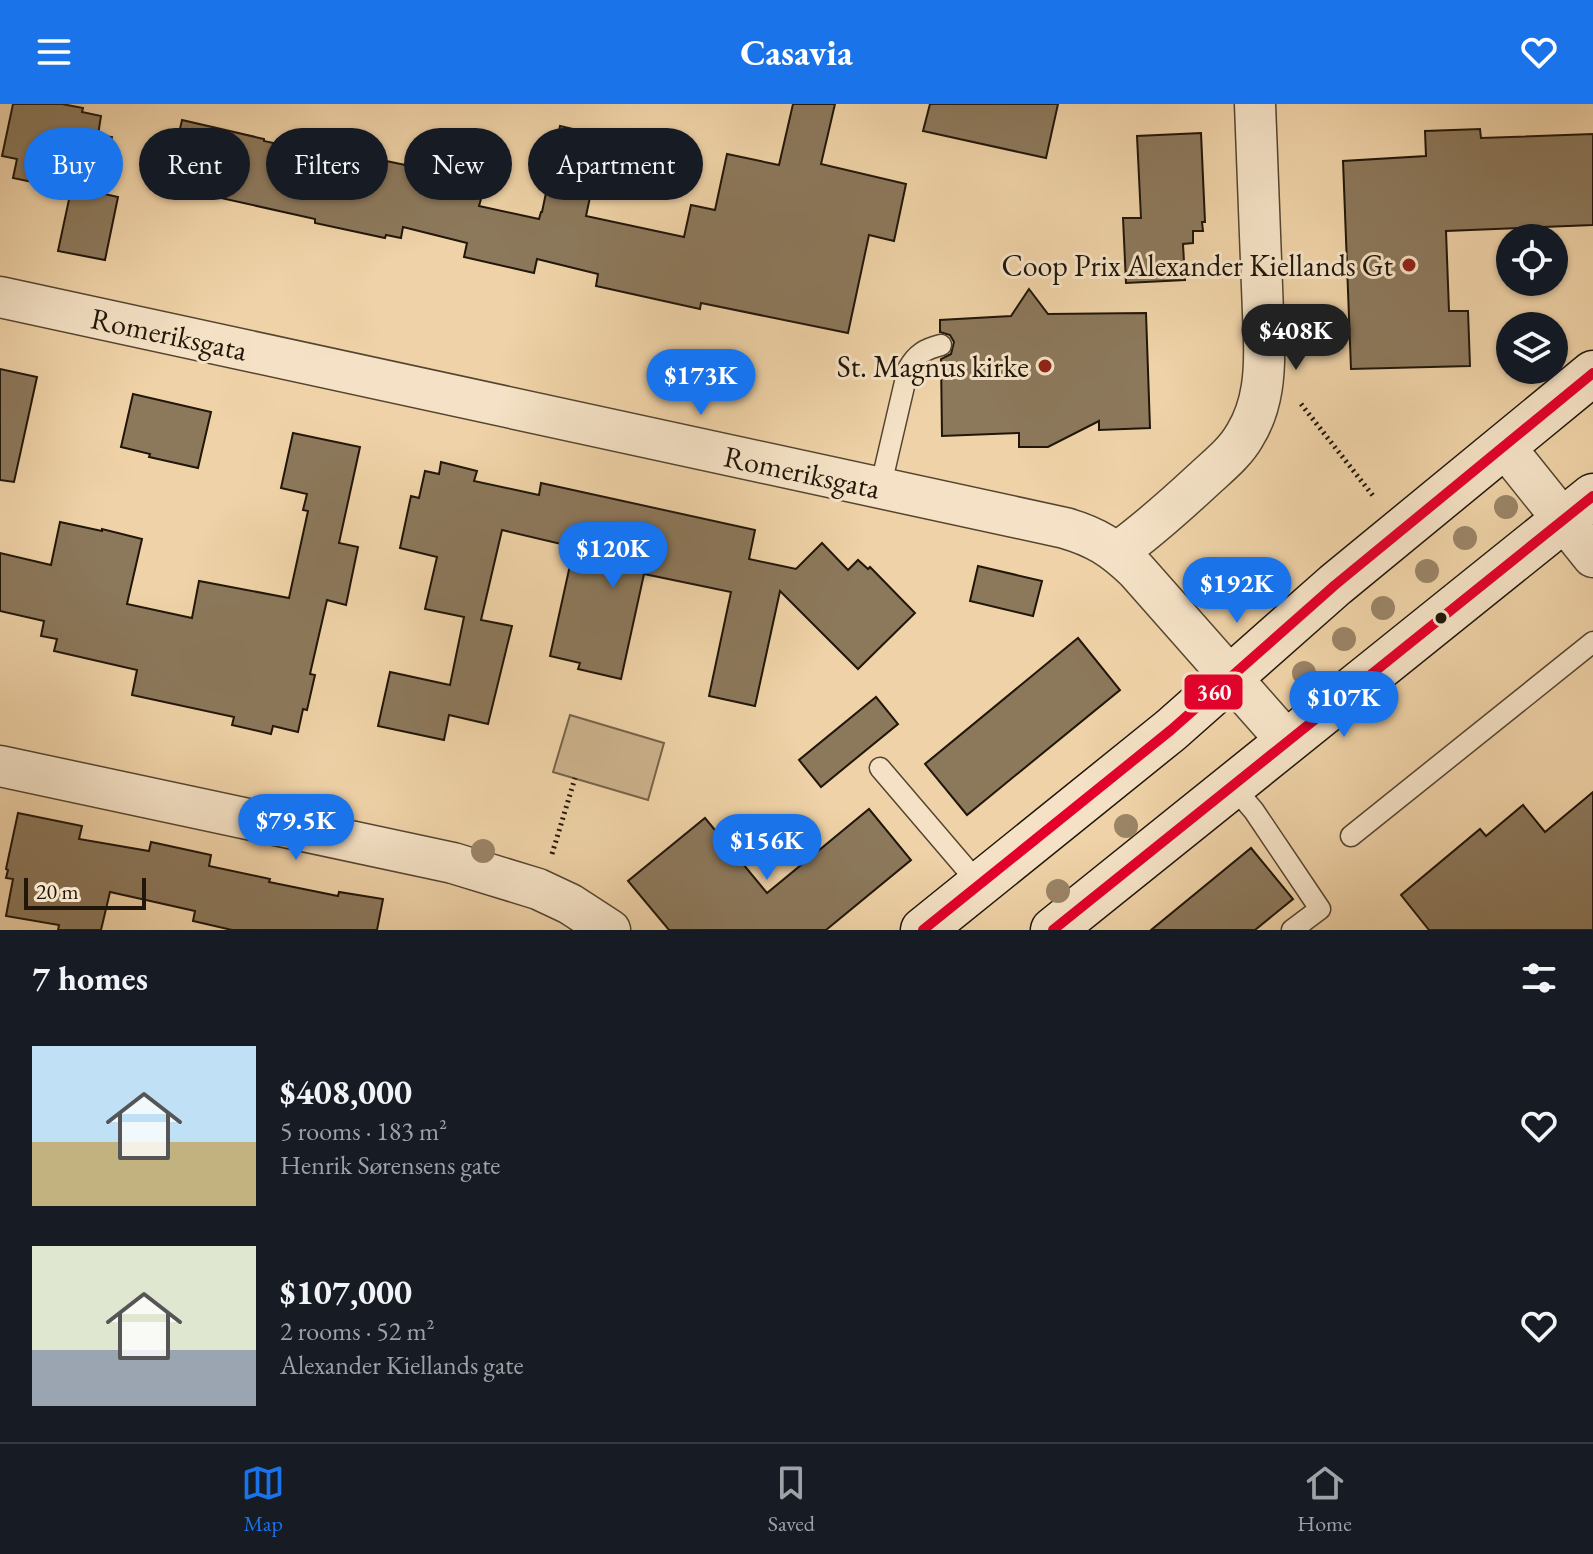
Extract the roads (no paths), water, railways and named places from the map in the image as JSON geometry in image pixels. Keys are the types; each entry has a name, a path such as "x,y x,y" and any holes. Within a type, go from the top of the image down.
{"street":[{"path":"1118,552 1155,524 1233,452 1246,435 1254,415 1265,364 1255,104"},
{"name":"Romeriksgata","path":"0,297 1065,528 1100,541 1118,552 1159,594 1287,741"},
{"path":"923,930 1171,730 1335,585 1593,373"},
{"path":"1504,446 1578,508 1593,557"},
{"path":"1053,930 1578,508"},
{"path":"0,766 453,863 541,891 570,904 610,930"}],"lane":[{"path":"880,489 908,369 914,357 941,345"},
{"path":"1351,836 1593,642"},
{"path":"880,768 980,885"},
{"path":"1232,785 1254,811 1320,909 1292,930"}],"place":[{"name":"Coop Prix Alexander Kiellands Gt","path":"1409,265"},
{"name":"St. Magnus kirke","path":"1045,366"}]}
